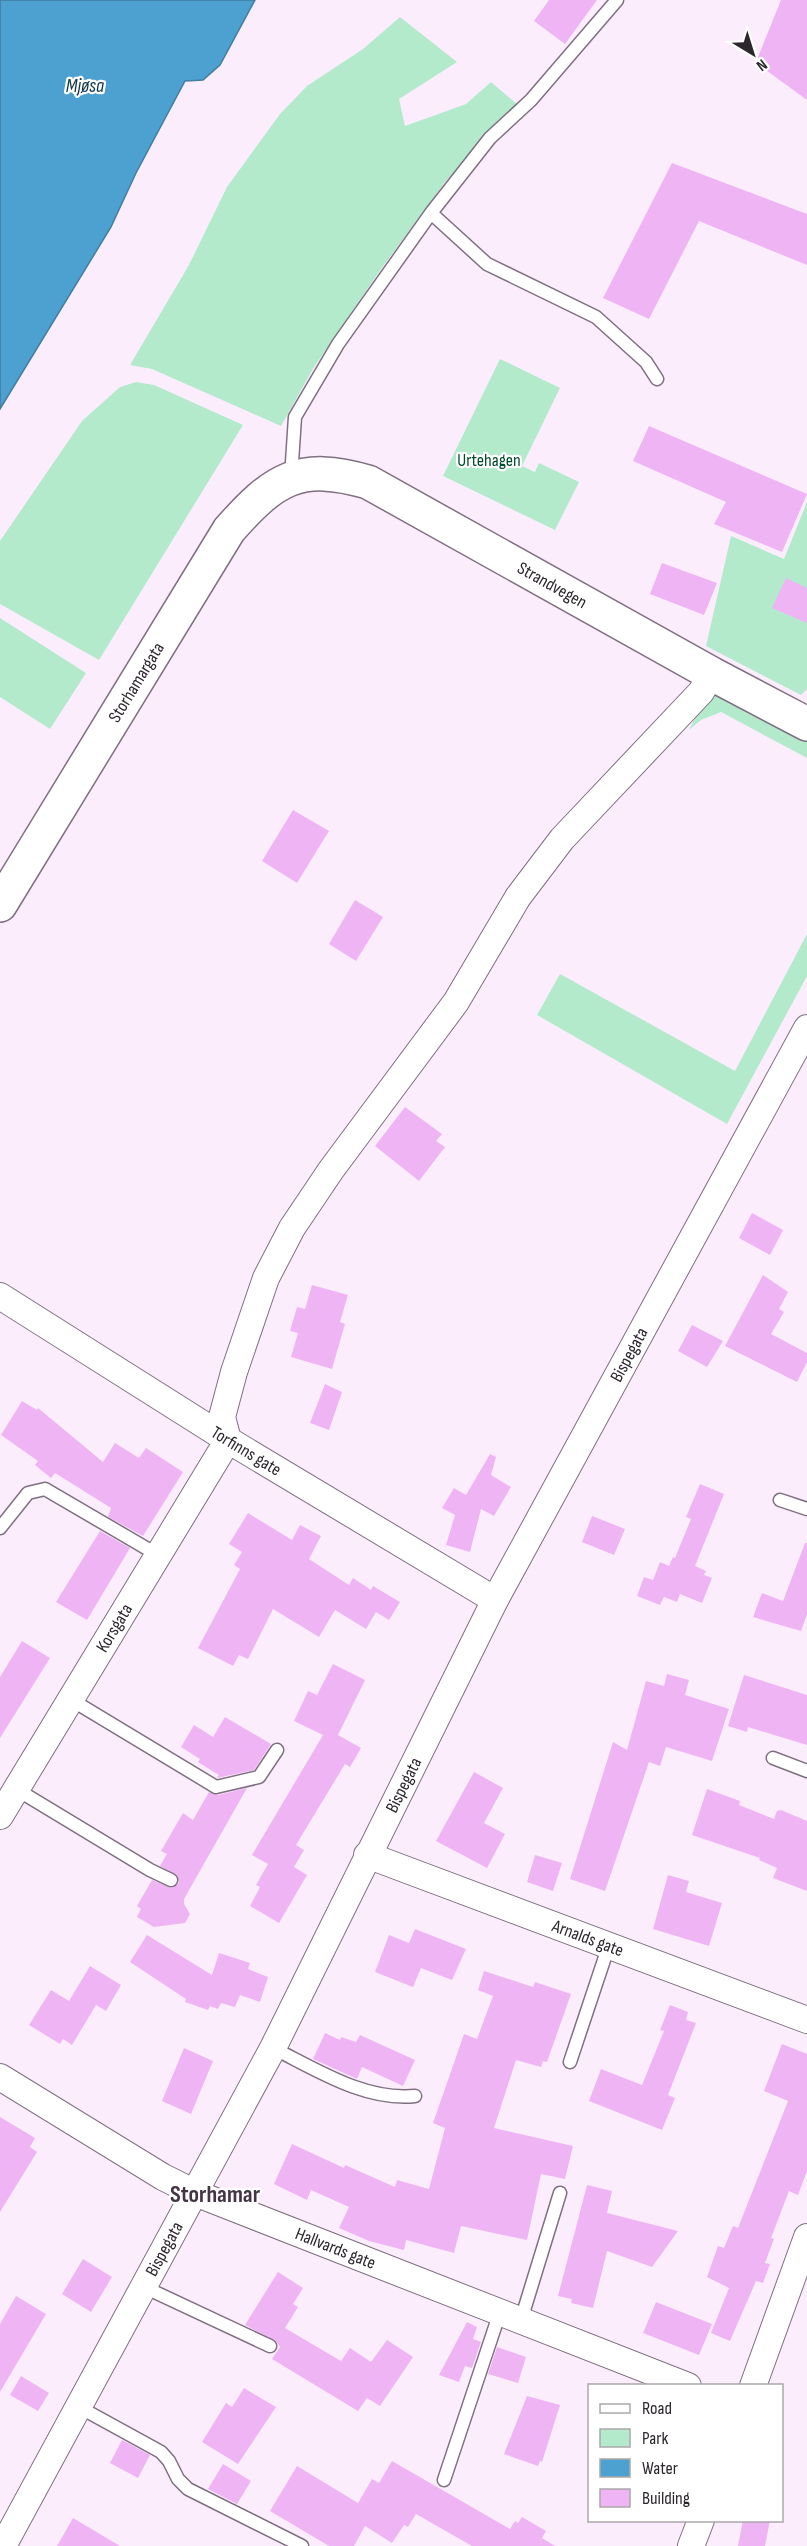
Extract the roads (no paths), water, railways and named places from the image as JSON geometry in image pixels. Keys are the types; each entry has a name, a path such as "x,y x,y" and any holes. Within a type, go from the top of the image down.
{"main road":[{"name":"Strandvegen","path":"291,477 343,475 368,482 712,674 807,724"},
{"name":"Storhamargata","path":"0,905 229,530 251,505 291,477"}],"street":[{"path":"228,1440 222,1417 237,1362 266,1278 292,1228 331,1170 456,1002 518,897 562,839 701,692 712,674"},
{"name":"Bispegata","path":"3,2546 273,2048 495,1600 807,1028"},
{"name":"Torfinns gate","path":"0,1296 228,1440 495,1600"},
{"name":"Korsgata","path":"0,1816 228,1440"},
{"name":"Arnalds gate","path":"367,1855 807,2019"},
{"name":"Hallvards gate","path":"0,2078 163,2177 195,2193 685,2384"},
{"path":"753,2384 807,2237"},
{"path":"691,2546 700,2522"}],"lane":[{"path":"291,477 295,417 338,344 431,213 490,138 531,100 617,0"},
{"path":"431,213 487,264 596,317 646,362 657,379"},
{"path":"0,1528 28,1493 45,1489 158,1555"},
{"path":"780,1500 807,1509"},
{"path":"70,1699 216,1787 259,1777 277,1750"},
{"path":"773,1758 807,1771"},
{"path":"16,1789 140,1864 171,1880"},
{"path":"570,2062 609,1945"},
{"path":"273,2048 372,2094 395,2098 415,2096"},
{"path":"444,2480 560,2193"},
{"path":"144,2287 270,2346"},
{"path":"79,2407 161,2452 178,2479 203,2498 302,2546"}],"water":[{"name":"Mjøsa","path":"0,0 255,0 220,65 203,80 185,81 136,173 111,227 0,409"}],"district":[{"name":"Storhamar","path":"215,2194"}],"park label":[{"name":"Urtehagen","path":"489,460"}]}
